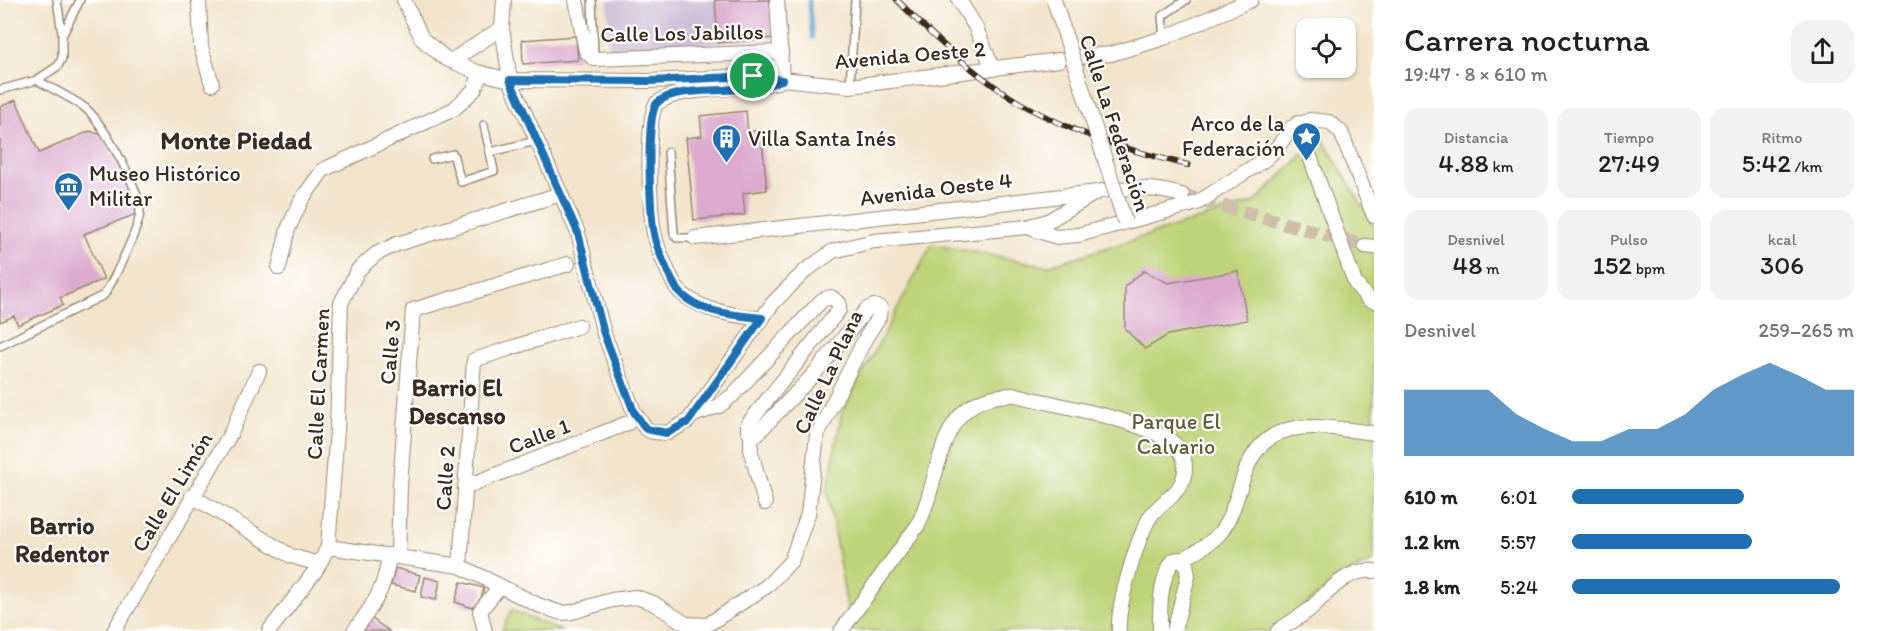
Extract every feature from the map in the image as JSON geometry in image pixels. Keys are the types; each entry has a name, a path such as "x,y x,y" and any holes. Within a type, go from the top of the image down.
{"street":[{"path":"200,0 201,47 212,84"},
{"path":"404,0 422,39 452,61 481,73 510,80 650,81 753,76 782,80"},
{"path":"504,0 502,28 510,80 583,246 594,300 606,342 641,423 652,432 667,433 682,426 694,415 773,303 805,271 841,247 874,241 1026,227 1048,221 1097,192"},
{"path":"576,0 590,55"},
{"name":"Calle Los Jabillos","path":"777,0 782,80"},
{"path":"959,0 975,26 993,69"},
{"name":"Calle La Federación","path":"1054,0 1125,223"},
{"path":"1079,57 1111,54 1164,38 1236,2 1251,0"},
{"path":"452,61 502,28"},
{"name":"Calle Los Jabillos","path":"590,55 781,52"},
{"name":"Avenida Oeste 2","path":"762,318 730,315 697,304 678,289 654,237 650,132 656,104 672,94 760,87 782,80 850,86 1059,60"},
{"path":"279,268 286,237 297,209 323,170 454,109 474,90 481,73"},
{"path":"1026,227 1056,237 1176,210 1207,197 1264,160 1298,123 1321,119 1336,126 1341,132 1374,216"},
{"path":"1298,123 1355,283 1368,299 1374,301"},
{"name":"Avenida Oeste 4","path":"695,238 1138,186 1182,195"},
{"name":"Calle El Carmen","path":"269,631 319,564 328,547 337,430 341,303 350,282 368,260 397,244 561,194"},
{"name":"Calle 3","path":"393,556 413,310 568,264"},
{"name":"Calle La Plana","path":"328,547 460,566 538,605 561,613 612,600 636,597 653,603 686,624 701,626 766,586 787,566 796,550 808,514 817,435 865,339 879,317 879,308 874,306 867,309 814,374 761,431 754,435 747,426 838,310 840,305 831,297 822,300 733,395 719,406 694,415"},
{"name":"Calle 2","path":"460,566 474,360 579,326"},
{"name":"Calle El Limón","path":"114,631 231,433 259,371"},
{"path":"841,631 918,525 927,507 946,436 954,422 964,409 975,402 1006,395 1119,420 1166,438 1180,449 1184,459 1184,476 1173,495 1156,508 1142,532 1125,592 1119,631"},
{"name":"Calle 1","path":"465,487 628,423"},
{"path":"1160,631 1161,599 1166,572 1174,560 1183,560 1219,534 1232,512 1246,470 1260,443 1281,430 1298,427 1374,433"},
{"path":"751,433 751,452 765,503"},
{"path":"192,496 291,556 319,564"},
{"path":"354,631 379,597 393,556"},
{"path":"1174,631 1188,576 1183,560"},
{"path":"1278,631 1309,610 1347,577 1364,570 1374,571"},
{"path":"485,631 480,611 500,586"}],"lane":[{"path":"0,90 37,80 61,61 62,36 57,0"},
{"path":"62,36 80,0"},
{"path":"590,55 592,0"},
{"path":"850,86 855,0"},
{"path":"1164,38 1162,16 1186,0"},
{"path":"0,347 104,295 112,283 140,214 139,195 92,115 85,108 37,80"},
{"path":"432,159 453,154 461,182 494,171 484,125"},
{"path":"490,152 536,141"},
{"path":"668,152 674,234 677,238 695,238"}],"shaded area":[{"path":"608,0 715,0 718,43 609,51"}],"green space":[{"name":"Parque El Calvario","path":"1321,136 1374,226 1374,561 1342,576 1273,631 851,631 827,490 842,412 932,244 1047,266 1255,202"},
{"path":"511,610 562,631 502,631"}],"building":[{"path":"715,0 770,0 773,38 718,43"},
{"path":"576,36 578,60 523,64 522,40"},
{"name":"Museo Histórico Militar","path":"16,100 39,153 90,131 104,136 140,207 134,215 84,234 104,279 60,298 63,305 18,325 14,316 0,322 0,107"},
{"name":"Villa Santa Inés","path":"746,111 748,132 761,130 767,190 743,193 745,215 694,220 686,138 702,136 700,116"},
{"path":"1144,271 1168,283 1238,271 1247,320 1168,335 1145,349 1125,329 1125,286"},
{"path":"395,568 420,575 416,591 391,585"},
{"path":"425,577 440,581 436,600 421,597"},
{"path":"461,582 484,588 481,598 473,608 455,602"},
{"path":"368,616 389,631 367,631 361,627"}],"waterway":[{"path":"809,0 812,38"}],"tunnel":[{"path":"1182,195 1365,246"}],"railway":[{"path":"897,0 956,56 987,81 1020,103 1040,114 1102,140 1188,165"}],"place":[{"name":"Arco de la Federación","path":"1306,162"},
{"name":"Villa Santa Inés","path":"727,164"},
{"name":"Museo Histórico Militar","path":"68,212"}],"district":[{"name":"Monte Piedad","path":"236,140"},
{"name":"Barrio El Descanso","path":"457,401"},
{"name":"Barrio Redentor","path":"62,539"}],"route":[{"path":"753,76 782,80 760,87 672,94 656,104 652,111 650,132 654,237 678,289 697,304 730,315 762,318 688,422 667,433 652,432 646,429 634,412 616,368 594,300 583,246 510,80 530,82 650,81 753,76"}]}
